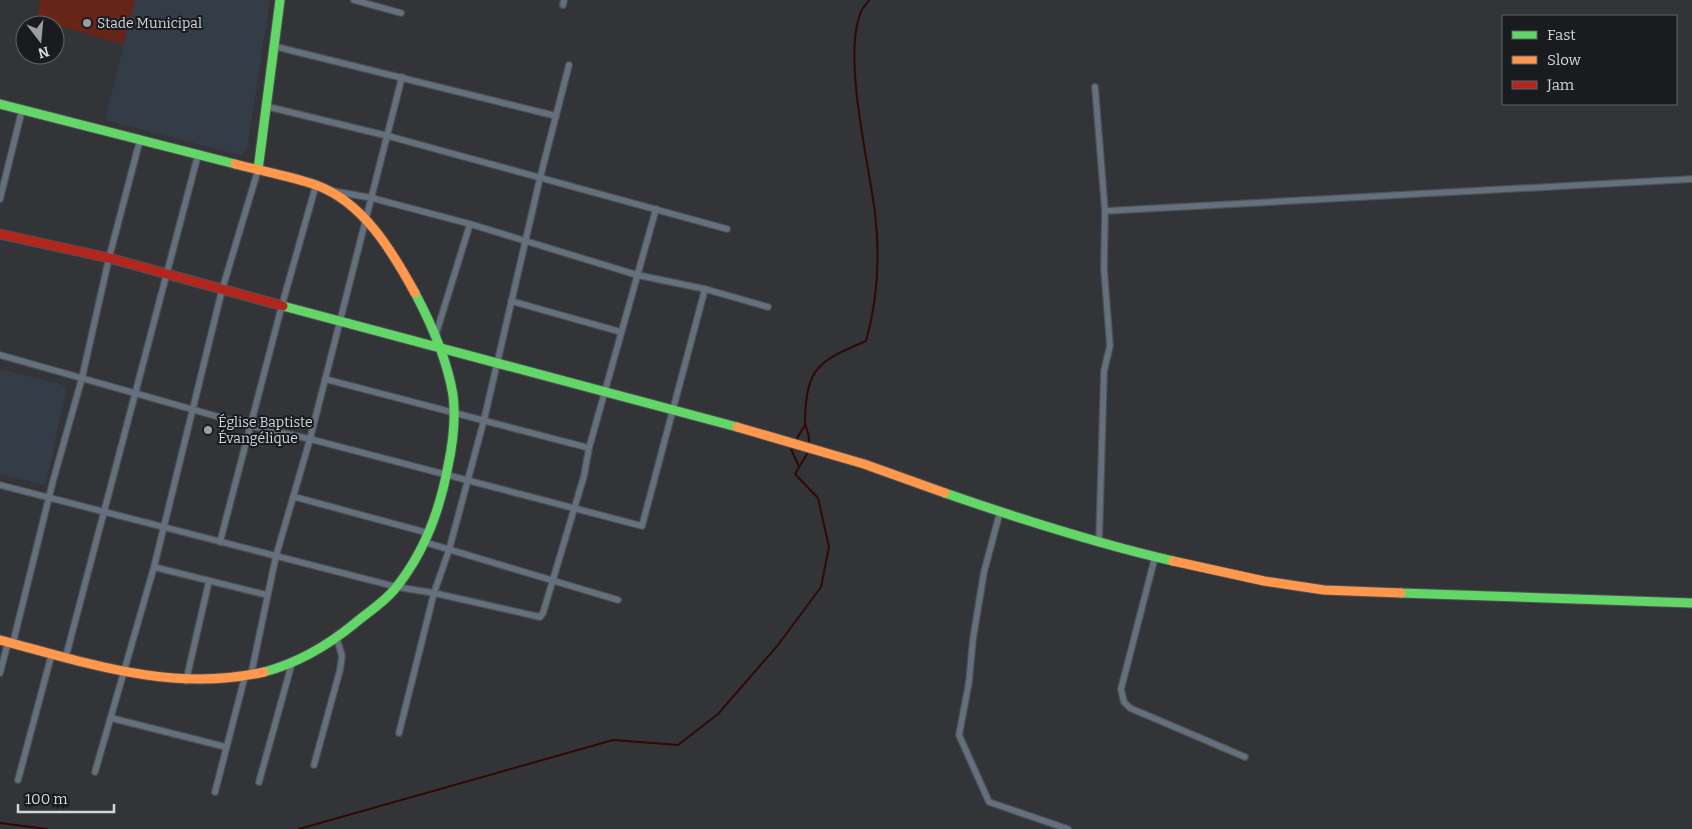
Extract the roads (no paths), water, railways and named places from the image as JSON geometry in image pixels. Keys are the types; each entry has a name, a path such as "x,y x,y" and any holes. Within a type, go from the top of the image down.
{"street":[{"path":"95,772 154,567 222,290 258,170 280,0"},
{"path":"354,0 401,13"},
{"path":"273,46 556,116"},
{"path":"399,732 434,593 449,550 469,480 540,178 569,65"},
{"path":"215,792 226,747 248,675 276,556 295,497 367,221 402,77"},
{"path":"1096,87 1105,211 1104,269 1110,346 1104,371 1098,543"},
{"path":"0,104 316,185 331,191 372,198 526,240 637,275 705,288 768,307"},
{"path":"265,106 388,136 727,229"},
{"path":"0,199 22,110"},
{"path":"0,673 7,641 82,378 108,258 140,140"},
{"path":"66,656 198,154"},
{"path":"1105,211 1692,179"},
{"path":"220,542 282,305 316,185"},
{"path":"7,641 155,679 186,681 248,675 292,663 310,655 337,638 397,587 424,542 444,493 452,448 454,412 451,384 436,334 401,267 367,221 331,191"},
{"path":"0,485 48,499 164,526 397,587 434,593 540,617 543,613 584,476 589,448 656,209"},
{"path":"436,334 470,224"},
{"path":"0,234 108,258 222,290 607,389 864,464 1000,512 1098,543 1264,581 1324,590 1692,603"},
{"path":"0,355 134,395 642,526 705,288"},
{"path":"511,301 621,332"},
{"path":"325,379 589,448"},
{"path":"295,497 428,533"},
{"path":"1000,512 984,572 960,735 989,802 1068,829"},
{"path":"424,542 618,600"},
{"path":"1154,557 1121,689 1124,702 1130,708 1245,757"},
{"path":"154,567 267,595"},
{"path":"186,681 209,581"},
{"path":"314,765 340,670 342,656 337,638"},
{"path":"18,780 52,653"},
{"path":"259,782 292,663"},
{"path":"111,718 226,747"}],"waterway":[{"path":"809,443 805,421 808,389 812,377 826,361 866,341 873,309 878,261 877,229 855,82 854,55 856,32 861,12 869,0"},
{"path":"796,440 805,425"},
{"path":"791,449 799,467"},
{"path":"299,829 613,740 678,745 718,714 778,645 821,587 829,547 818,498 795,474 807,454"},
{"path":"0,823 47,829"}],"place":[{"name":"Stade Municipal","path":"87,23"},
{"name":"Église Baptiste Évangélique","path":"208,430"}]}
